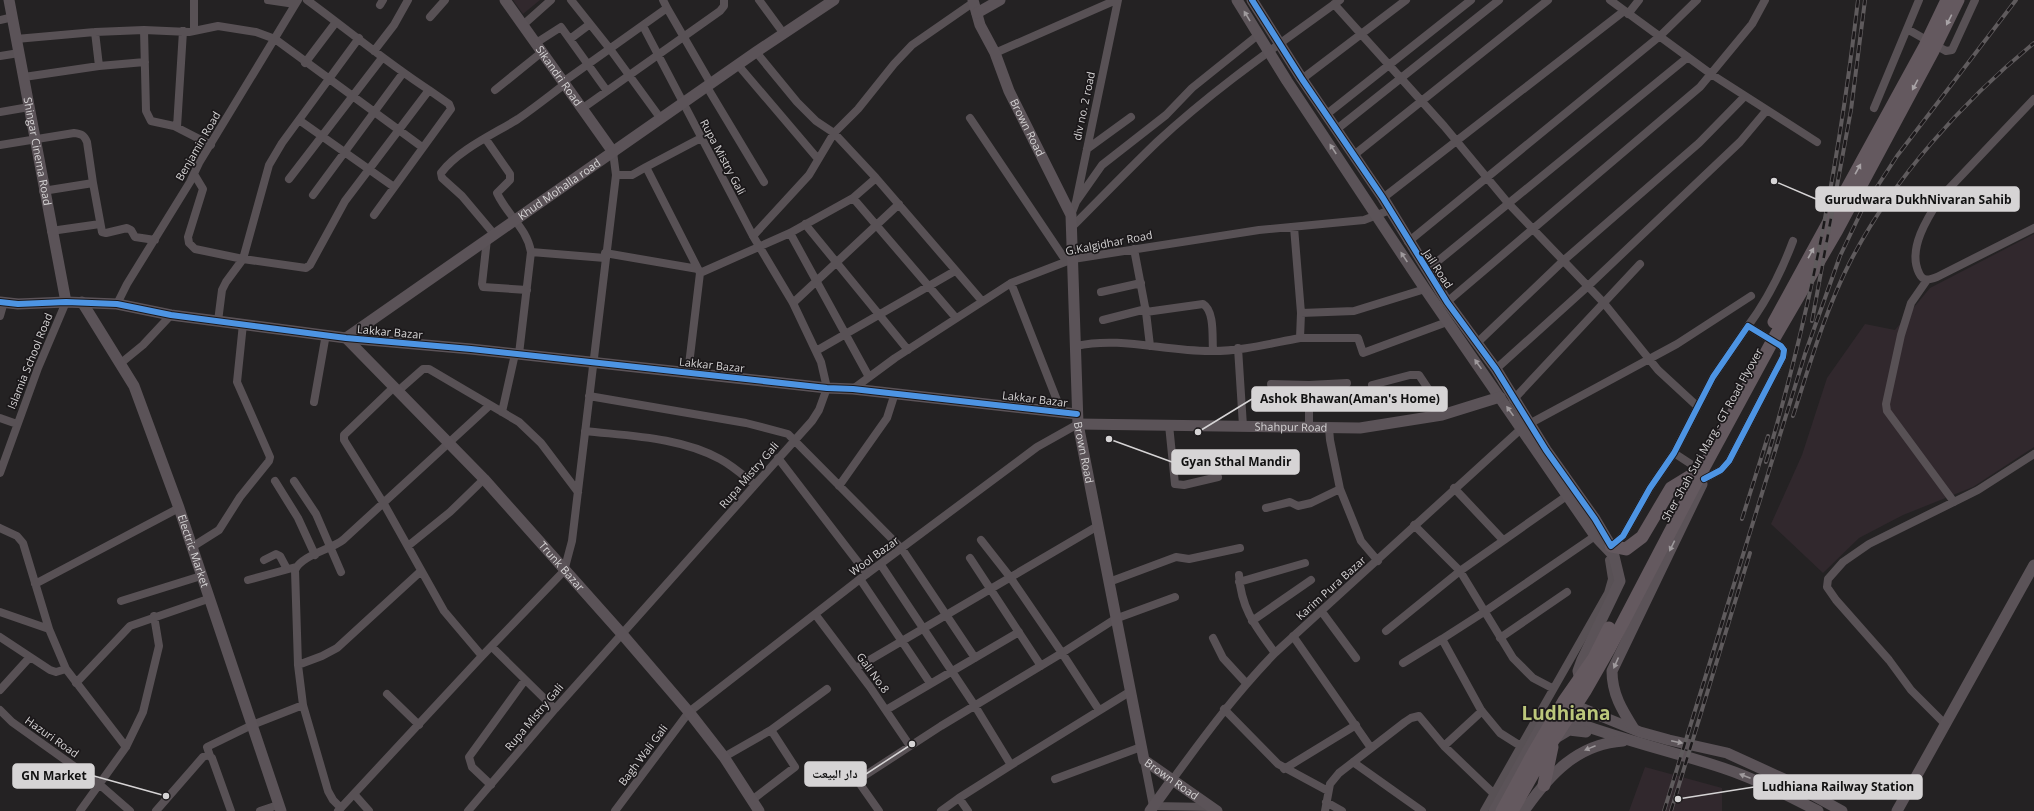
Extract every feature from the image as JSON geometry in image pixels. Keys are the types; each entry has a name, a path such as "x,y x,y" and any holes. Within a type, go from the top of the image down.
{"main road":[{"name":"Sher Shah Suri Marg - GT Road Flyover","path":"1570,703 1580,680 1594,658 1689,477 1925,46 1947,0"},
{"name":"Sher Shah Suri Marg - GT Road Flyover","path":"1570,703 1619,642 1702,469 1840,223 1934,51 1958,0"},
{"path":"1615,550 1626,549 1635,544 1642,537 1671,488 1689,477"},
{"path":"1546,716 1550,709 1570,703"},
{"path":"1512,811 1566,719 1570,703"},
{"path":"1502,811 1570,703"},
{"path":"1544,785 1554,740"}],"street":[{"name":"Shingar Cinema Road","path":"9,0 36,140 43,191 66,302"},
{"path":"194,0 194,31"},
{"path":"268,0 297,2"},
{"path":"307,0 359,38 382,58 449,104 451,107 374,215"},
{"path":"374,51 394,25 408,0"},
{"path":"430,16 445,0"},
{"name":"Sikandri Road","path":"505,0 613,152"},
{"path":"523,25 551,0"},
{"path":"571,0 610,49 661,119"},
{"path":"663,0 764,182"},
{"path":"583,108 720,11 724,6 724,0"},
{"path":"759,0 784,34"},
{"name":"Khud Mohalla road","path":"346,338 756,52 834,0"},
{"path":"977,13 1000,0"},
{"path":"995,53 1117,0"},
{"name":"div no. 2 road","path":"1070,215 1076,202 1117,0"},
{"name":"Jail Road","path":"1237,0 1268,51 1447,322 1500,397 1526,426 1595,519 1615,550"},
{"name":"Jail Road","path":"1252,0 1302,79 1383,198 1408,242 1447,302 1496,369 1514,400 1526,426 1595,536 1615,550"},
{"path":"1302,79 1406,0"},
{"path":"1327,114 1471,0"},
{"path":"1337,129 1499,0"},
{"path":"1354,155 1548,0"},
{"path":"1610,0 1711,74 1766,111 1817,142"},
{"path":"1383,198 1626,13 1639,0"},
{"path":"1408,242 1660,36 1697,0"},
{"path":"1447,302 1691,96 1752,24 1765,0"},
{"path":"1874,108 1920,0"},
{"path":"1908,29 1946,50 1952,50 1975,0"},
{"path":"752,236 809,174 834,133 858,109 894,64 912,45 975,1"},
{"name":"Brown Road","path":"975,1 980,24 995,53 1009,92 1070,215 1071,228 1069,260 1076,346 1077,419 1096,527 1109,582 1115,619 1144,760 1214,809"},
{"name":"Benjamin Road","path":"117,304 297,2"},
{"path":"1071,228 1157,142 1268,51 1337,2 1362,34 1487,177 1508,204 1603,302 1648,358 1697,406"},
{"path":"527,290 483,287 482,284 491,237 462,196 440,175 456,158 485,138 518,119 588,64 667,8"},
{"path":"0,20 13,17"},
{"path":"305,63 336,22"},
{"path":"570,39 590,24"},
{"path":"16,39 95,32 144,30 194,31 218,26 256,32 274,40 374,114 422,147"},
{"name":"Rupa Mistry Gali","path":"468,811 555,709 795,439 819,410 827,388 821,362 793,303 752,236 643,26"},
{"path":"536,43 559,27 562,29 607,91"},
{"path":"144,30 146,62 146,111 148,116 156,123 177,128 211,145"},
{"path":"177,128 183,31"},
{"path":"95,32 99,66"},
{"path":"1076,202 1102,165 1166,115 1192,88 1258,35"},
{"path":"218,322 224,285 243,260 269,165 299,120 359,38"},
{"path":"496,90 542,52"},
{"path":"756,52 797,102 816,121 834,133 876,178 982,301"},
{"path":"0,56 19,53"},
{"path":"1427,270 1688,57"},
{"path":"289,179 382,58"},
{"path":"24,77 99,66 146,62"},
{"path":"738,65 818,159"},
{"path":"313,195 403,73"},
{"path":"194,174 203,189 188,238 189,243 195,249 243,260 302,268 308,267 339,211 429,90"},
{"path":"1477,343 1563,261 1699,143 1745,96"},
{"path":"1927,280 1923,279 1918,271 1916,255 1920,237 1930,214 1951,186 2034,100"},
{"path":"0,112 29,107"},
{"path":"1496,369 1587,287 1740,142 1766,111"},
{"path":"1087,149 1131,117"},
{"path":"970,118 1069,260"},
{"path":"299,120 371,169 394,187"},
{"path":"0,145 74,133 84,136 102,232 106,233 127,228 131,230 135,237 155,240"},
{"path":"485,138 510,174 510,180 498,193 528,239 531,252 527,290 517,354 502,412"},
{"path":"616,175 632,175 701,138"},
{"path":"490,405 384,504 343,540 331,548 301,561 296,567 294,579 298,665 303,705 328,790 340,810 482,656 564,571 572,541 592,362 616,175 613,152"},
{"path":"646,167 699,271 688,373"},
{"path":"531,252 605,256 699,271 760,248 790,233 853,198 876,178"},
{"path":"43,191 93,183"},
{"path":"853,198 956,318"},
{"path":"793,303 836,261 899,204"},
{"name":"G.Kalgidhar Road","path":"853,389 908,350 1011,283 1069,260 1134,249 1294,227 1364,220 1378,216 1390,210"},
{"path":"51,231 100,224"},
{"path":"805,224 908,350"},
{"path":"1294,227 1301,313 1300,338"},
{"path":"1954,502 1887,411 1886,404 1901,335 1911,303 1927,280 1937,277 2034,228"},
{"path":"790,233 817,279 869,377"},
{"path":"1484,811 1552,688 1608,593 1612,579 1609,560 1650,488 1674,453 1713,377 1772,292 1782,271 1793,241"},
{"path":"1134,249 1146,310 1150,346"},
{"path":"1514,400 1603,302 1640,264"},
{"path":"816,351 955,270"},
{"path":"1011,283 1062,413"},
{"path":"1101,292 1141,283"},
{"path":"1301,313 1354,311 1425,289"},
{"name":"Karim Pura Bazar","path":"1173,780 1224,709 1246,683 1275,653 1378,561 1454,488 1526,426 1648,358 1677,344 1751,296"},
{"path":"0,316 2,302 37,304 82,302 117,304 171,316 326,334 346,338"},
{"name":"Islamia School Road","path":"0,473 17,424 66,302"},
{"name":"Electric Market","path":"82,302 134,386 179,508 200,576 280,808"},
{"path":"1103,320 1146,310 1198,303 1207,306 1210,314 1213,351"},
{"path":"121,363 143,345 171,316"},
{"path":"1076,346 1103,342 1213,351 1300,338 1358,338 1364,353 1447,322"},
{"path":"192,547 220,530 240,498 269,461 270,456 237,382 243,324"},
{"path":"1634,729 1623,713 1612,686 1612,671 1619,642 1703,475 1721,470 1726,465 1783,357 1784,350 1781,346 1748,326"},
{"path":"314,402 326,334"},
{"name":"Lakkar Bazar","path":"346,338 517,354 827,388 895,393 1062,413 1077,419"},
{"name":"Trunk Bazar","path":"346,338 484,480 622,634 689,712 724,757 759,811"},
{"path":"1238,348 1243,426"},
{"path":"482,656 444,611 384,504 344,438 344,435 396,389 423,369 428,369 519,422 537,438 578,492"},
{"path":"1372,385 1410,375 1419,375 1445,414"},
{"path":"1271,384 1309,385 1347,383"},
{"path":"1309,385 1309,427"},
{"path":"839,486 887,418 895,393"},
{"path":"589,396 746,423 781,431 795,439 902,550 975,658"},
{"name":"Shahpur Road","path":"1077,419 1169,425 1360,428 1445,414 1500,397"},
{"path":"0,418 17,424"},
{"name":"Wool Bazar","path":"689,712 860,579 902,550 1037,447 1077,419"},
{"path":"1169,425 1175,484 1184,485 1218,477"},
{"path":"1329,428 1340,489 1361,541 1378,561"},
{"path":"585,431 650,439 686,446 719,459 755,485"},
{"path":"1674,453 1703,475"},
{"path":"1946,725 1911,690 1889,660 1836,600 1829,591 1827,583 1828,579 1843,562 1869,544 1978,490 2034,454"},
{"path":"778,458 867,574"},
{"path":"408,546 450,512 484,480"},
{"path":"274,481 298,518 315,555"},
{"path":"294,481 316,514 341,572"},
{"path":"1454,488 1503,540"},
{"path":"1266,508 1290,502 1297,506 1311,503 1340,489"},
{"path":"1386,631 1460,571 1568,495"},
{"path":"35,584 179,508"},
{"path":"1414,525 1460,571 1500,638 1524,670 1533,678 1552,688"},
{"path":"856,668 1096,527"},
{"path":"0,528 17,536 22,542 49,629 66,669 126,747"},
{"path":"1403,663 1484,612 1595,536"},
{"path":"981,540 1010,577 1099,710"},
{"path":"1109,582 1176,557 1189,559 1240,548"},
{"path":"1580,680 1578,671 1620,581 1615,550"},
{"path":"264,560 276,554 280,556 287,569"},
{"path":"970,558 1041,666"},
{"path":"1275,653 1252,621 1243,603 1239,578 1305,563"},
{"path":"881,565 975,706 1011,765"},
{"path":"1897,811 2034,565"},
{"path":"248,580 296,567"},
{"path":"298,665 318,658 336,648 421,571"},
{"path":"121,601 200,576"},
{"path":"860,579 930,683"},
{"path":"1252,621 1311,580"},
{"path":"1500,638 1567,592"},
{"path":"879,811 860,784 860,780 910,746 1115,619 1175,597"},
{"path":"76,683 125,629 154,616 208,599"},
{"path":"0,612 49,629"},
{"path":"1322,612 1356,658"},
{"name":"Gali No.8","path":"815,614 856,668 910,746"},
{"path":"80,811 126,747 143,712 157,657 158,640 154,616"},
{"path":"886,710 1019,632"},
{"path":"1293,636 1372,748"},
{"path":"0,637 53,672 66,669"},
{"path":"1213,638 1223,658 1246,683"},
{"path":"1442,639 1482,711 1500,733 1520,746"},
{"path":"492,647 555,709"},
{"path":"0,690 30,657"},
{"path":"491,785 472,767 469,757 525,680"},
{"path":"724,757 771,730 827,689"},
{"path":"941,811 1011,765 1099,710 1131,692"},
{"path":"387,694 419,725"},
{"path":"1570,703 1634,729 1668,740 1727,753 1784,779 1842,811"},
{"path":"231,811 207,747 252,725 303,705"},
{"path":"1224,709 1270,758 1284,769 1328,791"},
{"name":"Hazuri Road","path":"0,710 12,722 99,784 130,811"},
{"path":"1444,746 1482,711"},
{"name":"Bagh Wali Gali","path":"615,811 689,712"},
{"path":"1325,811 1328,791 1333,779 1405,722 1416,716 1422,720 1444,746 1493,793"},
{"path":"1494,811 1546,716"},
{"path":"1566,719 1627,741"},
{"path":"1284,769 1356,725"},
{"path":"752,800 795,766 771,730"},
{"path":"1554,740 1569,730 1577,730 1627,741 1724,768 1781,792 1818,811"},
{"path":"1524,811 1544,785 1568,761 1580,752 1601,744 1627,741"},
{"path":"1055,779 1141,747"},
{"path":"156,811 203,757 210,756"},
{"path":"1144,760 1151,808"},
{"path":"1353,762 1422,811"},
{"path":"1151,808 1173,780"},
{"path":"354,794 369,811"},
{"path":"959,798 968,811"},
{"path":"1326,802 1342,811"},
{"path":"260,811 280,808"},
{"path":"1151,808 1214,809"}],"shaded area":[{"path":"513,0 540,0 523,14"},
{"path":"2034,234 2034,447 1973,487 1903,515 1859,538 1823,573 1771,524 1802,455 1827,378 1865,324 1895,330 1930,288"},
{"path":"1645,767 1722,788 1722,811 1629,811"}],"railway":[{"path":"1766,462 1797,348 1822,233 1842,117 1858,0"},
{"path":"1812,321 1851,110 1865,0"},
{"path":"1664,811 1805,354 1840,256 1862,210 1897,156 2016,0"},
{"path":"1793,416 1818,338 1833,299 1850,262 1867,231 1908,172 1955,116 1981,90 2034,43"},
{"path":"1742,519 1768,436"},
{"path":"1671,811 1750,553"}],"cycle path":[{"path":"1252,0 1302,79 1383,198 1447,302 1496,369 1546,450 1595,519 1611,546 1623,536 1650,488 1674,453 1713,377 1748,326 1781,346 1784,350 1783,357 1729,461 1721,470 1704,479"},
{"path":"0,302 18,304 66,302 117,304 171,315 346,338 471,349 1077,414"}],"place":[{"name":"Gurudwara DukhNivaran Sahib","path":"1774,181"},
{"name":"Ashok Bhawan(Aman's Home)","path":"1198,432"},
{"name":"Gyan Sthal Mandir","path":"1109,439"},
{"name":"دار البیعت","path":"912,744"},
{"name":"GN Market","path":"166,796"},
{"name":"Ludhiana Railway Station","path":"1678,799"}],"district":[{"name":"Ludhiana","path":"1566,713"}]}
